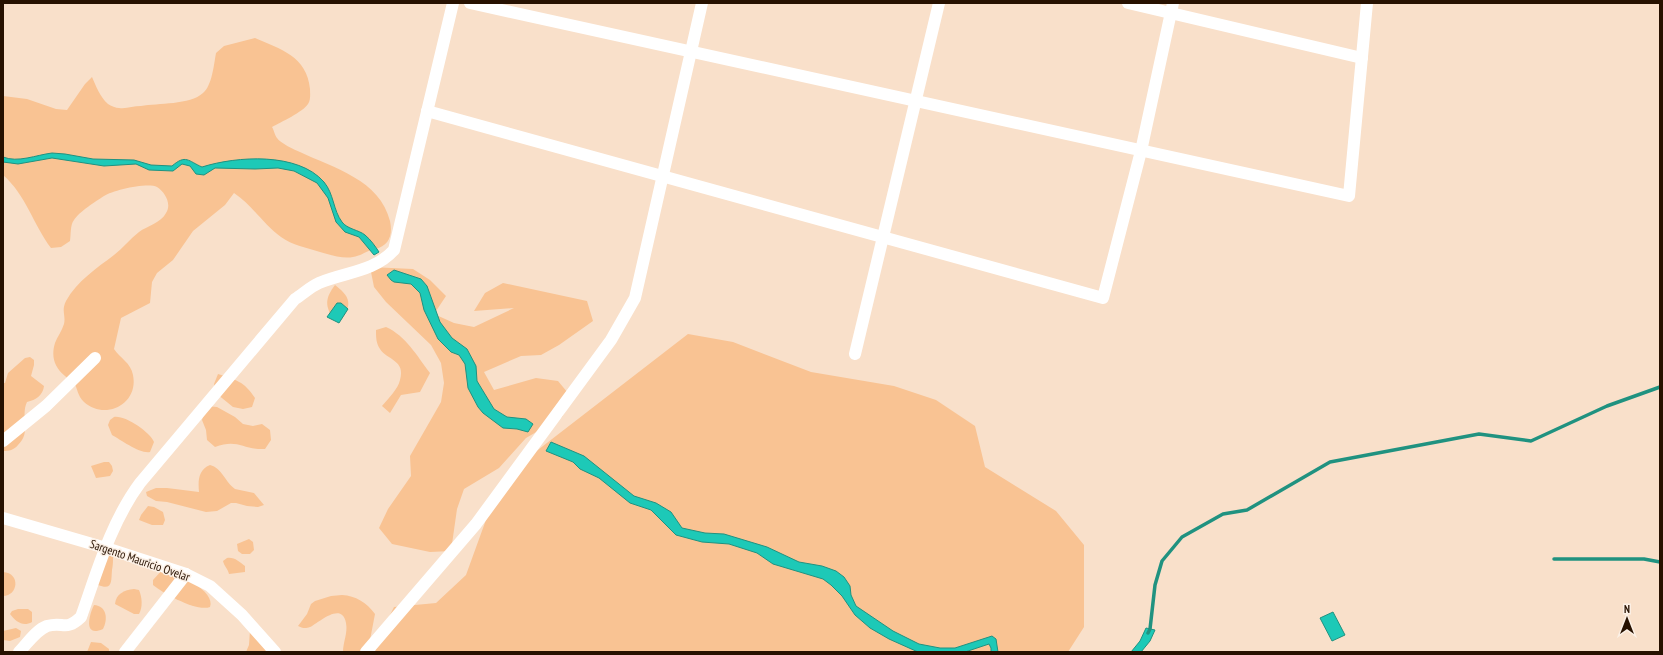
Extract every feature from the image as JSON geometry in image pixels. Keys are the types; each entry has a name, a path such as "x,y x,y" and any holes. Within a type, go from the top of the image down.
{"street":[{"path":"19,652 37,633 45,627 73,625 81,617 106,548 127,500 295,299 317,284 374,266 386,259 394,250 453,3"},
{"path":"470,3 1349,196 1367,3"},
{"path":"366,652 476,524 611,340 635,298 702,3"},
{"path":"854,354 939,3"},
{"path":"1128,3 1172,8 1362,58"},
{"path":"427,111 1104,298 1140,151 1172,8"},
{"path":"3,441 46,406 95,358"},
{"name":"Sargento Mauricio Ovelar","path":"3,518 106,548 186,574 210,586 242,615 275,652"},
{"path":"125,652 186,574"}],"shaded area":[{"path":"255,38 291,55 304,69 308,78 310,89 309,102 297,113 272,127 276,137 288,146 341,170 366,185 385,207 391,226 389,239 387,243 380,248 349,257 341,257 305,248 281,237 234,193 225,205 193,231 173,260 157,273 152,282 150,303 121,318 114,349 128,364 132,371 133,385 131,394 126,401 119,406 110,409 101,410 92,407 84,402 74,383 61,373 54,361 53,352 55,343 64,324 64,310 66,301 76,287 88,275 139,232 157,222 164,216 168,210 167,198 157,187 146,185 130,187 108,194 76,217 72,225 70,241 61,247 51,248 18,191 3,175 3,96 27,99 56,109 67,110 85,84 92,77 103,98 108,104 116,108 182,102 197,97 206,90 212,74 216,53 224,46"},
{"path":"370,267 413,269 430,280 446,296 434,314 454,323 474,327 514,308 474,311 485,293 503,283 587,301 593,321 559,345 541,355 521,356 484,372 494,390 536,378 558,381 573,399 562,417 526,438 499,468 464,489 457,509 451,551 430,552 392,544 379,528 388,509 411,476 410,456 441,402 444,383 441,363 431,345 386,302 374,287"},
{"path":"335,285 344,293 348,300 348,308 342,319 333,318 327,305 328,297"},
{"path":"386,327 405,341 416,353 430,373 420,392 401,395 390,413 382,406 397,387 401,373 398,364 380,349 376,338 376,330"},
{"path":"688,334 733,342 811,372 894,386 936,400 975,426 985,467 1056,511 1084,545 1084,627 1068,652 375,652 380,635 394,607 436,603 466,575 495,495 521,463"},
{"path":"30,357 34,360 31,376 44,386 38,397 27,402 25,408 25,430 22,440 13,449 3,451 3,383 5,383 8,373 25,358"},
{"path":"218,374 235,380 247,388 255,398 252,407 243,409 233,407 217,394 214,384"},
{"path":"206,406 217,407 235,417 243,424 253,426 262,424 270,430 271,440 265,449 251,448 235,444 215,447 207,440 206,430 202,420"},
{"path":"114,417 119,417 130,421 148,434 154,442 150,452 136,449 112,435 108,425 110,420"},
{"path":"109,462 113,471 110,476 96,478 91,466"},
{"path":"210,465 218,469 235,489 254,493 264,505 258,507 231,503 217,511 206,512 167,502 156,501 147,496 146,492 156,488 199,492 199,480 201,473"},
{"path":"148,506 154,507 163,512 165,520 163,525 152,525 139,520"},
{"path":"249,539 253,542 254,550 250,554 242,554 238,551 237,544"},
{"path":"108,554 113,557 111,581 109,586 103,587 98,585"},
{"path":"227,558 239,561 245,566 245,572 229,574 223,561"},
{"path":"164,568 186,578 202,589 210,601 210,607 204,608 189,605 172,597 153,585 153,580"},
{"path":"3,572 9,573 13,576 15,584 12,592 3,596"},
{"path":"134,589 139,590 141,596 142,605 139,614 134,614 115,604 121,593"},
{"path":"342,595 360,600 375,614 366,652 343,652 346,623 344,616 340,614 335,613 329,615 308,628 298,626 307,614 311,604 315,601 331,596"},
{"path":"94,605 104,610 106,617 103,629 97,631 92,630 89,624 90,614"},
{"path":"18,609 28,609 32,612 32,622 26,624 20,623 10,614 12,611"},
{"path":"16,628 21,631 20,637 10,641 3,640 3,631"},
{"path":"250,630 266,650 265,652 246,652 249,645"},
{"path":"91,642 101,643 109,649 109,652 87,652"}],"water":[{"path":"52,153 93,159 134,160 151,165 172,166 184,159 202,167 232,160 266,159 299,165 313,172 324,182 330,192 342,222 365,235 379,252 374,255 359,237 345,232 336,222 328,198 317,183 294,171 278,168 215,168 204,175 196,174 190,166 182,164 173,171 149,170 136,164 104,166 52,158 18,164 3,162 3,157 9,159 21,159"},
{"path":"394,270 421,279 427,286 440,322 452,338 467,349 476,366 477,381 494,409 507,417 526,419 533,424 528,432 517,429 503,428 483,413 478,407 468,388 465,364 459,355 451,352 438,339 424,310 420,293 411,284 394,282 387,275"},
{"path":"337,303 341,303 348,309 339,323 327,317"},
{"path":"551,442 584,456 634,496 656,503 671,512 682,528 705,533 724,534 767,547 799,562 822,566 836,571 844,577 850,586 851,595 856,606 893,631 919,644 940,648 955,648 992,636 996,639 998,652 991,652 989,644 965,652 918,652 889,639 870,628 855,615 842,596 823,579 773,564 757,553 729,544 702,542 676,535 651,510 630,503 599,478 580,469 573,462 546,451"},
{"path":"1333,612 1345,635 1332,641 1320,618"},
{"path":"1146,628 1155,630 1150,641 1141,652 1131,652 1140,641"}],"waterway":[{"path":"1148,633 1150,629 1155,585 1162,561 1182,537 1223,514 1247,510 1330,462 1479,434 1531,441 1607,406 1660,387"},
{"path":"1554,559 1644,559 1660,562"}]}
